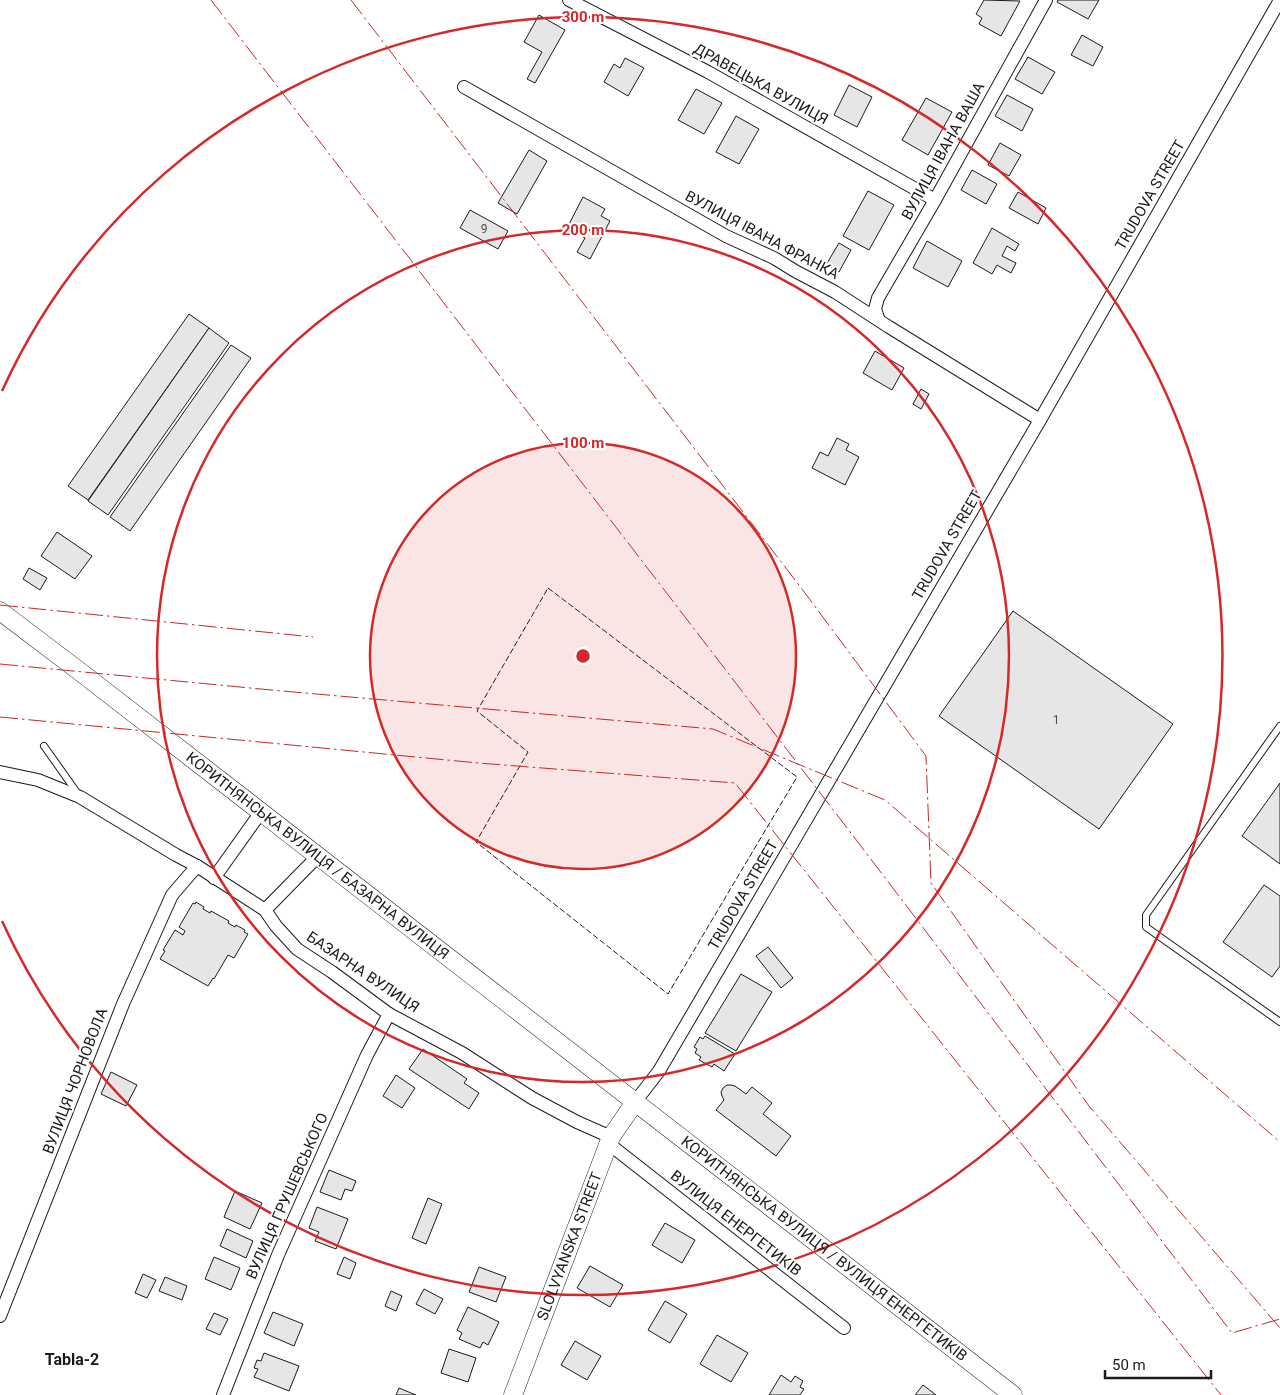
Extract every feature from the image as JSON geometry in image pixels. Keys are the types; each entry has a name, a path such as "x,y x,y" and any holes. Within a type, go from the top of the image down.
{"street":[{"name":"ДРАВЕЦЬКА ВУЛИЦЯ","path":"569,0 708,72 935,200"},
{"name":"ВУЛИЦЯ ІВАНА ВАША","path":"878,318 875,309 878,298 935,200 1046,0"},
{"name":"TRUDOVA STREET","path":"635,1102 659,1071 1040,420 1280,0"},
{"name":"ВУЛИЦЯ ІВАНА ФРАНКА","path":"464,87 726,236 774,258 795,272 835,292 1040,420"},
{"name":"КОРИТНЯНСЬКА ВУЛИЦЯ / БАЗАРНА ВУЛИЦЯ","path":"0,611 635,1102"},
{"name":"БАЗАРНА ВУЛИЦЯ","path":"0,772 38,780 80,797 197,866 265,910 276,926 297,949 389,1014 462,1053 532,1098 610,1140"},
{"path":"214,878 261,812"},
{"path":"265,910 318,856"},
{"name":"ВУЛИЦЯ ЧОРНОВОЛА","path":"0,1316 123,1004 172,895 197,866"},
{"name":"ВУЛИЦЯ ГРУШЕВСЬКОГО","path":"223,1395 278,1255 367,1055 389,1014"},
{"name":"SLOLVYANSKA STREET","path":"513,1395 610,1140 635,1102"},
{"name":"КОРИТНЯНСЬКА ВУЛИЦЯ / ВУЛИЦЯ ЕНЕРГЕТИКІВ","path":"635,1102 1013,1395"},
{"name":"ВУЛИЦЯ ЕНЕРГЕТИКІВ","path":"610,1140 844,1328"}],"lane":[{"path":"1280,726 1146,915 1146,927 1280,1022"},
{"path":"44,746 80,797"}],"building":[{"path":"984,0 1020,1 1001,36 979,24 982,18 976,14"},
{"path":"1058,0 1099,0 1088,19 1057,2"},
{"path":"539,15 565,30 535,83 527,79 542,52 524,42"},
{"path":"1082,35 1103,47 1093,66 1071,55"},
{"path":"1028,57 1055,72 1042,94 1015,79"},
{"path":"625,58 644,68 628,96 604,82 614,64 620,68"},
{"path":"849,85 872,97 857,127 834,115"},
{"path":"696,89 722,103 704,134 678,120"},
{"path":"1007,95 1033,109 1022,131 995,116"},
{"path":"926,98 952,112 928,155 902,140"},
{"path":"736,116 759,129 739,164 716,152"},
{"path":"1000,143 1021,155 1009,176 988,165"},
{"path":"529,150 547,161 517,214 498,203"},
{"path":"972,170 997,184 986,204 961,190"},
{"path":"868,191 894,205 869,250 843,236"},
{"path":"1018,192 1046,208 1038,224 1009,208"},
{"path":"583,197 605,209 601,216 610,221 590,259 577,252 585,238 567,228"},
{"path":"470,210 508,231 498,249 460,228"},
{"path":"992,228 1019,244 1015,251 1007,246 1002,256 1016,263 1011,273 997,265 992,274 973,263"},
{"path":"927,241 962,261 948,287 913,268"},
{"path":"839,243 851,250 839,272 826,265"},
{"path":"189,314 209,328 88,500 68,486"},
{"path":"209,328 229,343 108,515 88,501"},
{"path":"231,345 251,358 130,531 110,517"},
{"path":"875,351 904,368 892,390 863,373"},
{"path":"921,389 929,394 921,409 913,404"},
{"path":"837,438 849,444 846,450 859,457 845,485 812,468 820,452 828,456"},
{"path":"57,532 92,556 75,579 41,556"},
{"path":"29,568 47,578 40,590 23,579"},
{"path":"1013,611 1173,724 1099,829 939,716"},
{"path":"1280,783 1280,864 1242,836"},
{"path":"1264,885 1280,896 1280,966 1272,977 1223,942"},
{"path":"196,902 204,907 203,909 210,913 211,911 229,921 228,923 235,927 236,925 248,934 234,958 228,955 208,986 160,959 175,930 183,935 185,931 179,927 193,903 195,904"},
{"path":"768,947 793,978 781,988 756,956"},
{"path":"741,974 772,992 736,1051 705,1033"},
{"path":"705,1036 735,1054 724,1071 714,1064 712,1067 699,1060 701,1057 695,1053 697,1049 694,1047 700,1037 703,1039"},
{"path":"423,1049 467,1079 464,1083 479,1093 469,1109 409,1069"},
{"path":"111,1072 137,1085 126,1106 101,1094"},
{"path":"396,1075 415,1088 402,1108 383,1096"},
{"path":"727,1085 735,1086 746,1094 752,1087 772,1103 763,1114 791,1136 776,1156 716,1110 724,1100 721,1092"},
{"path":"329,1170 356,1181 352,1191 345,1189 341,1200 320,1192"},
{"path":"235,1191 262,1203 250,1229 224,1217"},
{"path":"428,1198 442,1204 426,1244 412,1238"},
{"path":"317,1207 348,1219 336,1249 315,1241 319,1232 309,1228"},
{"path":"665,1223 695,1240 682,1263 652,1245"},
{"path":"227,1229 253,1241 246,1258 220,1246"},
{"path":"214,1257 240,1268 231,1290 205,1279"},
{"path":"344,1257 356,1263 350,1279 337,1274"},
{"path":"590,1266 623,1285 610,1307 577,1288"},
{"path":"479,1267 506,1277 496,1302 469,1292"},
{"path":"143,1274 156,1280 147,1298 135,1293"},
{"path":"165,1277 187,1286 182,1300 159,1291"},
{"path":"424,1289 443,1299 435,1314 416,1304"},
{"path":"391,1291 402,1296 396,1311 385,1306"},
{"path":"665,1301 687,1314 670,1343 648,1330"},
{"path":"468,1307 499,1322 488,1345 483,1342 480,1348 459,1339 462,1333 457,1330"},
{"path":"273,1312 303,1324 294,1346 264,1333"},
{"path":"214,1313 228,1319 220,1335 206,1329"},
{"path":"717,1335 748,1353 731,1382 700,1364"},
{"path":"575,1341 601,1356 587,1380 561,1365"},
{"path":"449,1349 476,1358 468,1382 441,1373"},
{"path":"264,1353 299,1366 289,1391 254,1377 258,1369 254,1368 257,1360 261,1361"},
{"path":"781,1375 791,1382 795,1376 803,1381 800,1387 804,1389 800,1395 769,1395"},
{"path":"923,1385 936,1395 915,1395"},
{"path":"399,1388 416,1395 396,1395"}],"fence":[{"path":"548,588 797,777 668,994 476,842 528,752 477,711 548,588"}],"power":[{"path":"211,0 841,820 1232,1333 1280,1319"},
{"path":"351,0 805,593 926,756 931,883 1089,1106 1280,1328"},
{"path":"0,605 313,637"},
{"path":"0,664 713,729 885,800 1280,1142"},
{"path":"0,717 478,763 735,783 1221,1395"}],"district":[{"name":"Tabla-2","path":"72,1359"}]}
